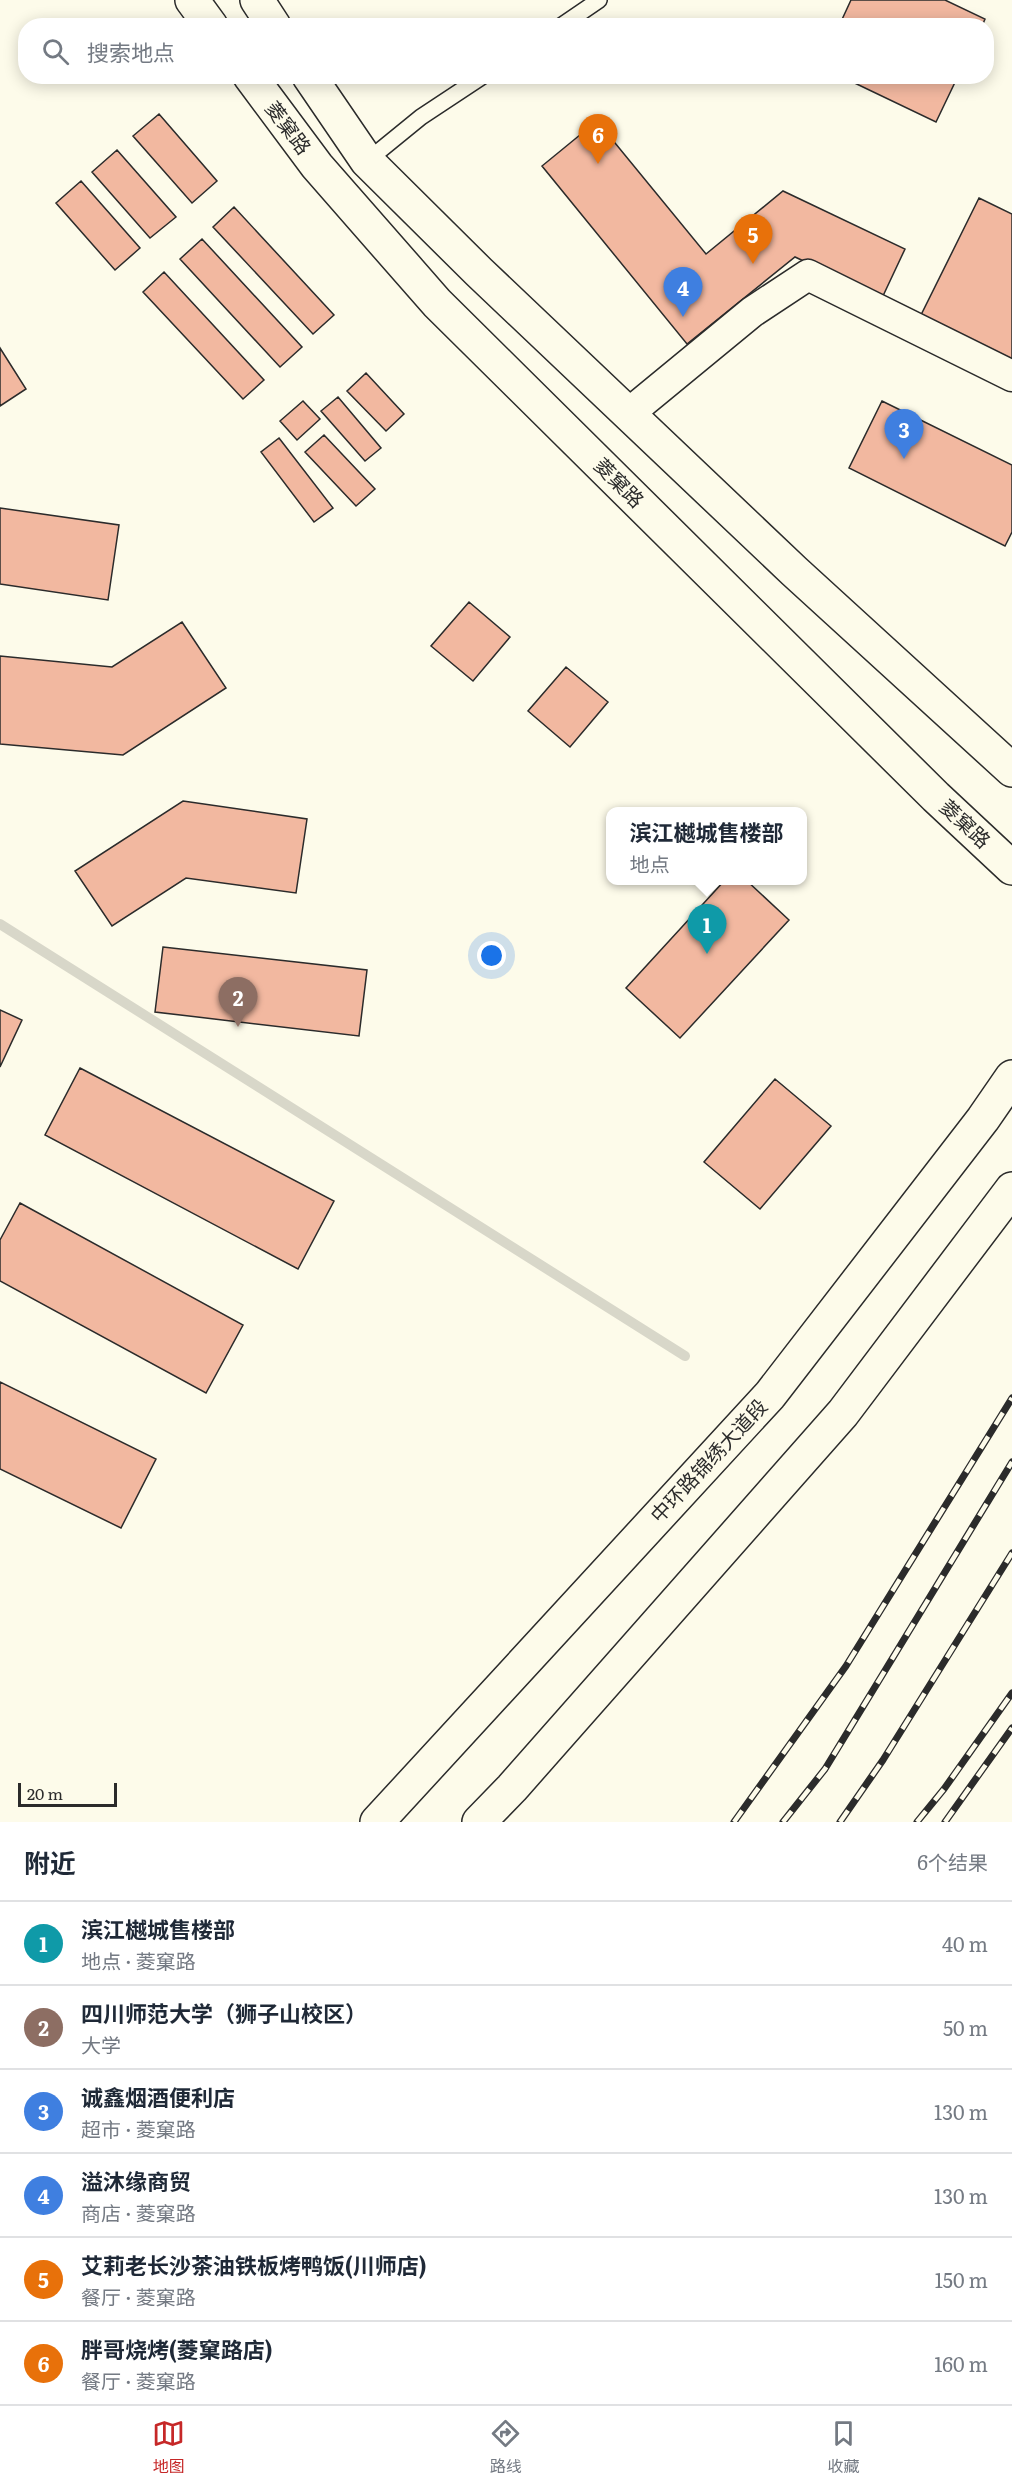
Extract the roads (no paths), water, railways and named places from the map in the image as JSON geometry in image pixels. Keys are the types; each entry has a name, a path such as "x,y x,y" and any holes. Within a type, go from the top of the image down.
{"street":[{"path":"192,0 205,18"},
{"path":"257,0 269,18"},
{"name":"菱窠路","path":"256,84 317,166 437,303 936,796 1012,868"},
{"path":"314,84 367,161 479,272 794,572 1012,770"},
{"path":"628,414 752,312 808,275 1012,376"},
{"name":"中环路锦绣大道段","path":"377,1822 770,1395 983,1119 1012,1077"},
{"path":"479,1822 512,1788 843,1413 1012,1190"}],"lane":[{"path":"573,18 600,0"},
{"path":"367,161 421,117 471,84"}],"waterway":[{"path":"0,924 685,1356"}],"railway":[{"path":"734,1822 846,1666 1012,1398"},
{"path":"783,1822 825,1769 1012,1462"},
{"path":"840,1822 883,1760 1012,1553"},
{"path":"917,1822 944,1789 1012,1693"},
{"path":"945,1822 1012,1728"}],"place":[{"name":"胖哥烧烤(菱窠路店)","path":"598,164"},
{"name":"艾莉老长沙茶油铁板烤鸭饭(川师店)","path":"753,264"},
{"name":"溢沐缘商贸","path":"683,317"},
{"name":"诚鑫烟酒便利店","path":"904,459"},
{"name":"滨江樾城售楼部","path":"707,954"},
{"name":"四川师范大学（狮子山校区）","path":"238,1027"}]}
